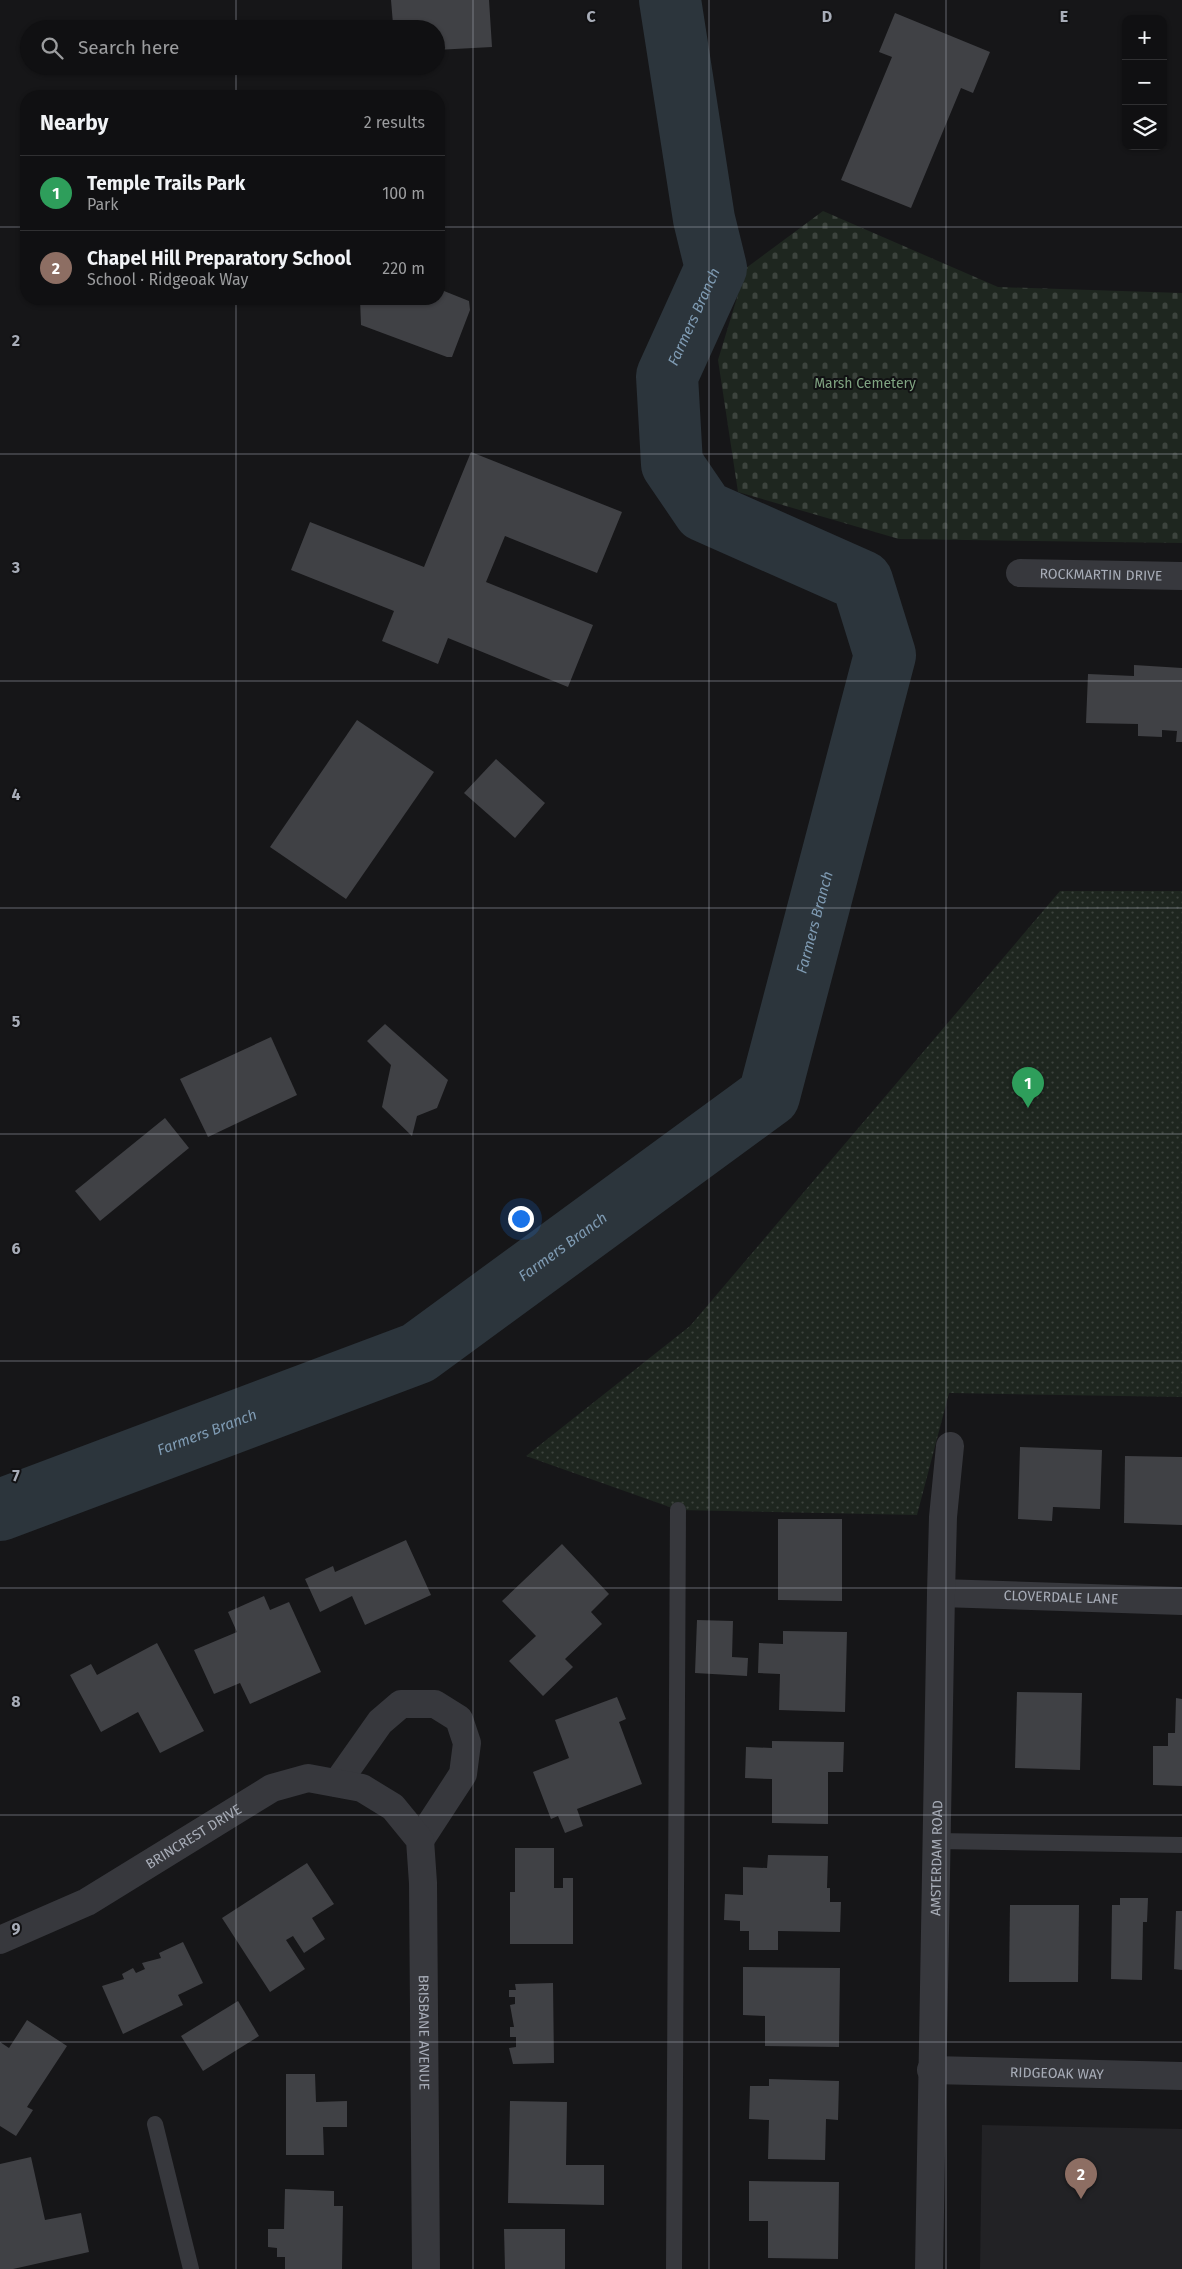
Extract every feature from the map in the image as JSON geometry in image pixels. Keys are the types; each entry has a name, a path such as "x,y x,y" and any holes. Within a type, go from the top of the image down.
{"street":[{"name":"ROCKMARTIN DRIVE","path":"1020,573 1182,576"},
{"name":"AMSTERDAM ROAD","path":"929,2269 940,1593 950,1446"},
{"name":"CLOVERDALE LANE","path":"940,1593 1182,1601"},
{"path":"337,1784 380,1722 401,1704 435,1704 459,1719 467,1743 463,1774 420,1840"},
{"name":"BRINCREST DRIVE","path":"0,1940 87,1902 272,1788 308,1778 362,1788 393,1807 420,1840"},
{"name":"BRISBANE AVENUE","path":"420,1840 423,1883 426,2269"},
{"name":"RIDGEOAK WAY","path":"931,2070 1182,2076"}],"lane":[{"path":"674,2269 678,1510"},
{"path":"936,1841 1182,1845"},
{"path":"155,2124 191,2269"}],"shaded area":[{"path":"982,2125 1182,2129 1182,2269 980,2269"}],"green space":[{"name":"Marsh Cemetery","path":"823,211 998,287 1182,293 1182,543 899,539 738,492 718,360 746,268"},
{"path":"1060,891 1182,891 1182,1397 949,1393 917,1515 678,1510 526,1456 690,1326"}],"building":[{"path":"391,0 489,0 492,47 445,50 445,20 393,20"},
{"path":"895,13 990,52 973,93 961,88 911,208 841,180 892,57 879,52"},
{"path":"445,291 469,301 470,310 452,357 447,357 361,325 360,305 445,305"},
{"path":"471,452 622,512 597,573 505,536 486,582 593,625 568,687 448,638 438,664 382,641 394,611 291,570 310,522 424,567"},
{"path":"1134,665 1182,668 1182,742 1176,742 1177,731 1162,730 1162,737 1138,736 1138,724 1086,723 1088,674 1134,676"},
{"path":"357,720 434,772 346,899 270,847"},
{"path":"496,759 545,803 515,838 464,793"},
{"path":"385,1024 448,1080 437,1108 417,1116 412,1136 382,1107 391,1065 367,1041"},
{"path":"271,1037 297,1095 208,1137 180,1079"},
{"path":"165,1118 189,1148 100,1221 75,1191"},
{"path":"1020,1447 1102,1450 1100,1509 1053,1507 1052,1521 1018,1519"},
{"path":"1125,1456 1182,1457 1182,1525 1124,1523"},
{"path":"778,1519 842,1519 842,1601 778,1600"},
{"path":"406,1540 431,1595 365,1625 352,1596 320,1612 305,1579 333,1566 335,1572"},
{"path":"562,1544 609,1594 591,1612 602,1624 565,1659 573,1667 543,1696 509,1661 536,1636 502,1601"},
{"path":"264,1596 270,1610 289,1602 321,1672 250,1704 240,1683 214,1694 194,1650 237,1632 228,1612"},
{"path":"697,1620 733,1621 732,1657 748,1658 747,1676 695,1673"},
{"path":"783,1631 847,1632 845,1712 779,1710 780,1674 758,1673 759,1643 783,1644"},
{"path":"157,1643 204,1731 160,1753 138,1712 101,1732 70,1675 91,1664 97,1675"},
{"path":"1017,1692 1082,1693 1080,1770 1015,1768"},
{"path":"617,1697 626,1719 619,1722 642,1784 577,1809 583,1826 565,1833 558,1816 551,1819 533,1772 569,1758 555,1720"},
{"path":"1176,1698 1182,1699 1182,1786 1153,1785 1153,1746 1168,1746 1168,1733 1175,1733"},
{"path":"772,1741 844,1742 843,1772 828,1772 828,1824 772,1823 772,1779 745,1778 746,1747 772,1748"},
{"path":"515,1848 554,1848 554,1888 563,1888 563,1878 573,1878 573,1944 510,1944 510,1892 515,1892"},
{"path":"768,1855 828,1856 827,1888 830,1888 830,1902 841,1902 840,1932 778,1931 778,1950 749,1950 749,1931 740,1931 740,1921 724,1920 725,1894 743,1895 743,1867 767,1868"},
{"path":"307,1863 334,1904 312,1918 325,1939 304,1953 293,1936 286,1940 305,1969 270,1992 222,1918"},
{"path":"1120,1898 1148,1898 1147,1922 1143,1922 1142,1980 1111,1979 1112,1905 1120,1905"},
{"path":"1010,1905 1079,1905 1078,1982 1009,1982"},
{"path":"1176,1911 1182,1911 1182,1970 1174,1969"},
{"path":"183,1942 203,1983 178,1995 183,2005 123,2034 102,1986 124,1979 122,1974 133,1968 136,1973 145,1969 142,1963 161,1958 159,1953"},
{"path":"743,1967 840,1968 839,2047 765,2046 765,2016 743,2015"},
{"path":"553,1983 554,2063 513,2064 509,2048 516,2047 516,2037 510,2037 510,2027 514,2027 510,2005 515,2004 515,1997 509,1997 509,1990 516,1990 515,1984"},
{"path":"238,2001 259,2036 203,2071 181,2036"},
{"path":"27,2020 67,2046 27,2107 33,2110 16,2136 0,2126 0,2042 9,2048"},
{"path":"286,2074 315,2074 316,2102 347,2101 347,2127 323,2127 324,2155 286,2155"},
{"path":"769,2079 839,2081 838,2120 826,2119 825,2160 768,2159 769,2120 749,2119 750,2086 769,2086"},
{"path":"510,2101 567,2102 566,2165 604,2165 604,2205 508,2203"},
{"path":"31,2157 45,2220 81,2213 89,2252 13,2269 0,2269 0,2164"},
{"path":"749,2181 839,2182 838,2259 768,2258 768,2221 749,2221"},
{"path":"285,2189 334,2191 334,2206 343,2206 342,2269 285,2269 285,2257 277,2257 277,2248 268,2247 268,2229 284,2229"},
{"path":"504,2229 565,2229 565,2269 505,2269"}],"waterway":[{"name":"Farmers Branch","path":"0,1510 418,1353 769,1096 885,655 862,581 704,511 672,464 667,376 716,268 704,219 670,0"}],"place":[{"name":"Temple Trails Park","path":"1028,1108"},
{"name":"Chapel Hill Preparatory School","path":"1081,2199"}]}
